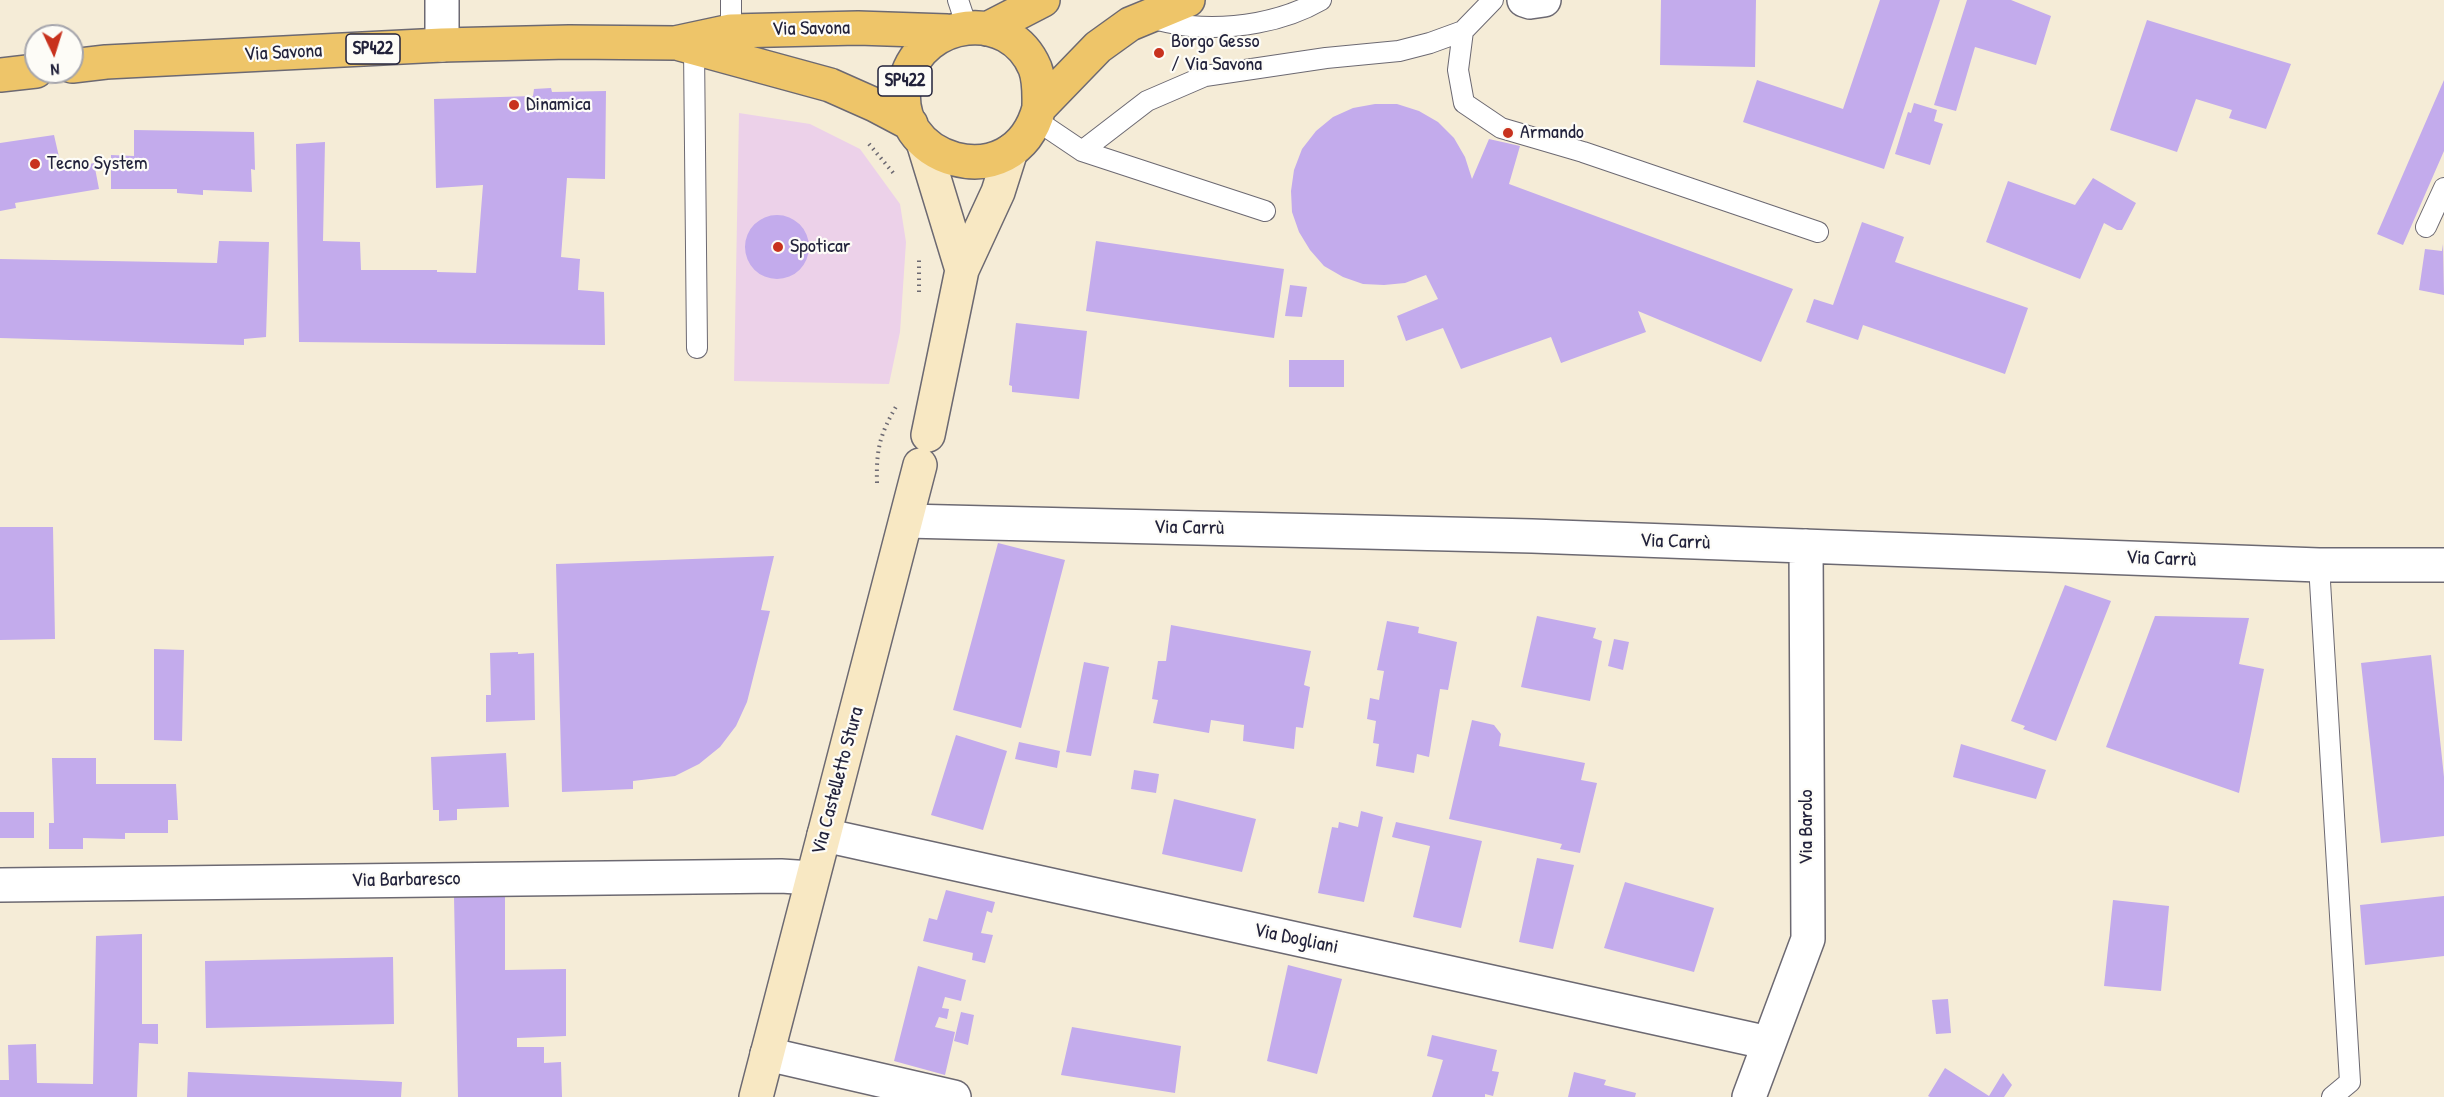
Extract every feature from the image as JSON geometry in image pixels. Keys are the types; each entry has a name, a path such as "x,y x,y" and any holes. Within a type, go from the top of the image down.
{"main road":[{"name":"SP422","path":"1011,151 989,160 965,163 942,156 917,133 904,103 905,81 914,60 928,43 965,22 1042,0"},
{"path":"1011,151 1025,137 1037,114 1098,47 1130,24 1188,0"},
{"name":"Via Savona","path":"685,46 731,15 858,28 965,22"},
{"name":"SP422","path":"965,22 1006,36 1023,49 1034,67 1040,87 1037,114"},
{"name":"Via Savona","path":"84,65 442,45 569,42 685,46 830,86 875,105 917,133"},
{"path":"0,75 24,72"}],"street":[{"path":"441,0 442,45"},
{"path":"1524,0 1530,2 1544,0"},
{"name":"Via Castelletto Stura","path":"917,133 962,270"},
{"name":"Via Castelletto Stura","path":"756,1097 924,450 962,270 998,192 1011,151"},
{"name":"Via Carrù","path":"906,521 1532,536 2319,565 2444,566"},
{"name":"Via Barolo","path":"1749,1097 1808,939 1806,546"},
{"name":"Via Dogliani","path":"824,835 1769,1043"},
{"name":"Via Barbaresco","path":"0,885 781,876 812,878"},
{"path":"767,1054 954,1097"}],"lane":[{"path":"1146,17 1188,26 1233,27 1301,12 1321,0"},
{"path":"1082,151 1147,100 1205,76 1326,58 1399,51 1463,32 1493,0"},
{"path":"1463,32 1458,70 1464,103 1501,128 1583,152 1818,232"},
{"path":"685,46 697,348"},
{"path":"1037,114 1082,151 1266,211"},
{"path":"2426,227 2444,188"},
{"path":"2319,565 2350,1082 2332,1097"}],"path":[{"path":"866,140 899,181"},
{"path":"918,299 920,256"},
{"path":"877,492 876,468 881,433 901,397"}],"shaded area":[{"path":"739,113 810,124 860,149 900,204 906,242 900,332 889,384 734,381"}],"building":[{"path":"1661,0 1756,0 1755,67 1660,65"},
{"path":"1880,0 1940,0 1884,169 1743,122 1757,80 1843,109"},
{"path":"1967,0 2011,0 2051,16 2036,65 1975,47 1956,111 1934,105"},
{"path":"2147,20 2291,64 2266,129 2229,118 2232,110 2196,99 2177,152 2110,130"},
{"path":"2444,80 2444,151 2403,245 2377,234"},
{"path":"551,88 552,92 606,91 605,179 567,178 561,257 580,259 578,290 604,292 605,345 299,342 296,144 325,142 323,241 360,242 361,270 437,270 437,272 476,273 483,185 436,188 434,99 533,96 534,89"},
{"path":"1914,103 1937,110 1934,121 1943,124 1930,165 1895,154 1908,112 1911,113"},
{"path":"1375,104 1397,104 1419,111 1438,122 1454,138 1465,157 1472,179 1489,139 1520,146 1509,184 1793,289 1761,362 1638,311 1646,332 1561,363 1551,337 1461,369 1443,328 1406,341 1397,316 1438,299 1426,275 1405,283 1384,285 1363,284 1343,277 1324,266 1310,250 1299,232 1292,212 1291,191 1294,170 1302,149 1316,131 1333,117 1353,108"},
{"path":"134,130 254,132 255,170 251,169 252,192 203,190 203,195 177,193 177,189 111,189 111,155 134,156"},
{"path":"54,135 62,170 94,163 99,189 15,203 16,208 0,211 0,143"},
{"path":"2093,178 2136,203 2122,230 2117,230 2104,223 2080,279 1986,242 2008,181 2075,205"},
{"path":"777,215 789,217 800,224 807,235 809,247 807,259 800,270 789,277 777,279 765,277 754,270 747,259 745,247 747,235 754,224 765,217"},
{"path":"1862,222 1904,237 1895,262 2028,308 2005,374 1863,325 1858,340 1806,322 1814,299 1833,305"},
{"path":"219,241 269,242 266,337 244,339 244,345 0,338 0,259 217,263"},
{"path":"1096,241 1284,269 1274,338 1086,311"},
{"path":"2443,244 2444,295 2419,290 2425,249 2442,251"},
{"path":"1290,285 1307,287 1302,317 1285,316"},
{"path":"1016,323 1087,331 1079,399 1012,392 1012,386 1009,385"},
{"path":"1289,360 1344,360 1344,387 1289,387"},
{"path":"0,527 53,527 55,639 0,640"},
{"path":"998,543 1065,560 1021,728 953,710"},
{"path":"774,556 761,610 770,611 747,702 736,726 720,747 699,764 675,776 633,781 633,789 562,792 556,564"},
{"path":"2065,585 2111,601 2056,741 2023,729 2025,726 2011,721"},
{"path":"1537,616 1596,628 1593,638 1602,641 1590,701 1521,687"},
{"path":"2155,616 2249,618 2239,664 2264,669 2239,793 2106,747"},
{"path":"1387,621 1419,627 1418,633 1457,642 1448,690 1440,689 1429,757 1417,754 1414,773 1376,766 1379,744 1373,743 1376,721 1367,719 1370,698 1379,700 1384,671 1377,670"},
{"path":"1171,625 1311,651 1304,685 1310,687 1303,728 1296,727 1294,749 1243,741 1244,725 1211,720 1209,733 1153,723 1158,700 1152,699 1158,661 1166,661"},
{"path":"1614,639 1629,642 1623,670 1608,666"},
{"path":"154,649 184,650 182,741 154,740"},
{"path":"518,652 518,654 534,653 535,720 486,722 486,695 491,695 490,653"},
{"path":"2431,655 2444,777 2444,836 2381,843 2361,663"},
{"path":"1084,662 1109,667 1091,756 1066,752"},
{"path":"1472,720 1494,725 1501,734 1499,746 1585,763 1581,780 1597,783 1580,853 1560,849 1562,844 1449,819"},
{"path":"956,735 1007,751 983,830 931,815"},
{"path":"1019,742 1060,751 1057,768 1015,759"},
{"path":"1961,744 2046,770 2036,799 1953,777"},
{"path":"506,753 509,807 457,809 457,820 439,821 439,810 433,810 431,757"},
{"path":"52,758 96,758 96,784 176,784 178,820 168,820 168,833 125,833 125,839 83,838 83,849 49,849 49,823 54,823"},
{"path":"1134,770 1159,774 1156,793 1131,789"},
{"path":"1174,799 1256,819 1242,872 1162,854"},
{"path":"1361,811 1383,817 1364,902 1318,893 1332,827 1338,828 1339,822 1358,827"},
{"path":"0,812 34,812 34,838 0,838"},
{"path":"1396,822 1482,841 1461,928 1413,917 1430,846 1392,837"},
{"path":"1537,858 1574,865 1553,949 1519,942"},
{"path":"1625,882 1714,908 1694,972 1604,948"},
{"path":"946,890 995,902 992,913 987,911 981,933 993,935 985,963 972,960 973,953 923,941 929,918 937,920"},
{"path":"505,896 505,970 566,969 566,1036 517,1038 517,1047 544,1047 544,1063 561,1062 562,1097 458,1097 454,897"},
{"path":"2444,896 2444,956 2365,965 2360,905"},
{"path":"2113,900 2169,906 2161,991 2104,986"},
{"path":"142,934 142,1024 158,1024 158,1044 139,1043 137,1097 0,1097 0,1080 9,1080 8,1045 36,1044 37,1083 93,1084 96,936"},
{"path":"393,957 394,1024 206,1028 205,961"},
{"path":"1288,965 1342,979 1317,1074 1267,1061"},
{"path":"918,966 966,980 961,1001 945,997 942,1008 949,1009 947,1019 939,1017 935,1027 955,1032 945,1075 894,1061"},
{"path":"1948,999 1951,1033 1936,1034 1932,1000"},
{"path":"961,1012 974,1015 968,1045 954,1041"},
{"path":"1072,1027 1181,1046 1175,1093 1061,1075"},
{"path":"1432,1035 1497,1050 1492,1071 1499,1072 1493,1096 1485,1094 1485,1097 1432,1097 1443,1060 1427,1056"},
{"path":"1945,1068 1989,1096 2003,1073 2012,1085 2004,1097 1928,1096"},
{"path":"188,1072 402,1082 401,1097 187,1097"},
{"path":"1574,1072 1606,1080 1604,1085 1636,1093 1635,1097 1568,1097"}],"place":[{"name":"Borgo Gesso / Via Savona","path":"1159,53"},
{"name":"Dinamica","path":"514,105"},
{"name":"Armando","path":"1508,133"},
{"name":"Tecno System","path":"35,164"},
{"name":"Spoticar","path":"778,247"}]}
